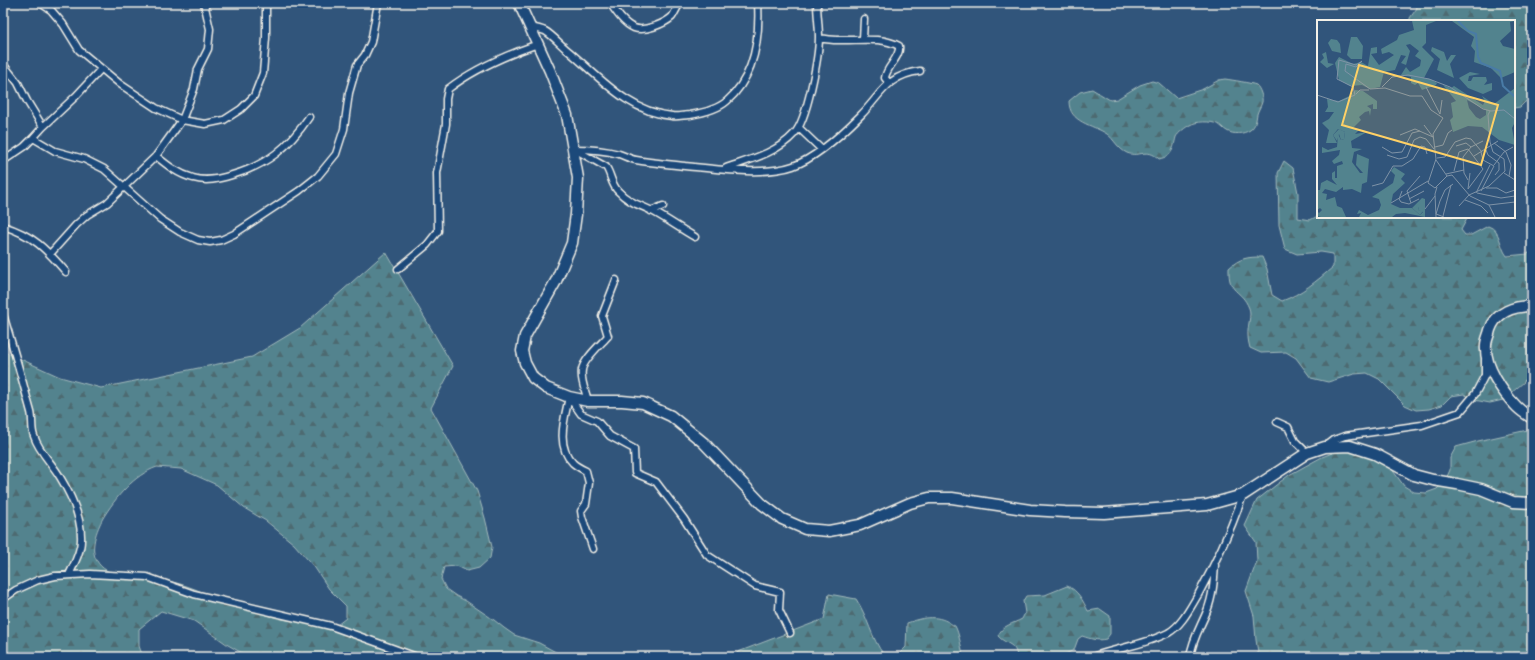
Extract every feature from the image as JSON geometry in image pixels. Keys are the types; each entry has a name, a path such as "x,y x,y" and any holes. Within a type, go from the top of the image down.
{"highway":[{"path":"519,3 568,115 578,178 576,214 572,244 556,281 525,336 522,351 525,363 533,378 546,388 569,397 588,401 622,401 643,403 672,416 704,443 762,504 782,519 805,529 829,531 860,525 910,503 929,498 952,498 1030,510 1104,513 1207,505 1243,495 1307,453 1325,447 1350,446 1375,454 1414,475 1481,490 1513,502 1532,503"},
{"path":"1532,306 1510,308 1501,314 1493,322 1486,344 1488,362 1500,386 1518,408 1532,418"}],"street":[{"path":"40,3 52,10 63,24 79,50 101,69 156,108 182,120 205,124 224,120 241,109 254,96 263,73 266,38 266,3"},
{"path":"50,254 76,225 108,202 156,156 182,120 194,89 198,70 208,49 210,29 204,3"},
{"path":"33,138 55,151 84,159 104,169 160,219 180,232 198,240 210,242 221,240 234,234 299,191 318,176 336,154 344,129 349,93 357,65 365,55 370,42 378,3"},
{"path":"610,3 624,22 634,29 649,28 660,24 673,16 680,3"},
{"path":"530,27 545,32 614,91 640,108 656,114 680,116 711,110 724,104 736,91 746,76 754,57 757,34 758,3"},
{"path":"722,169 756,158 778,147 795,134 799,128 812,89 819,38 817,3"},
{"path":"864,19 864,39"},
{"path":"819,38 838,40 864,39 893,42 900,48 885,74 885,78 889,83"},
{"path":"398,269 427,245 438,231 436,173 446,124 446,99 448,89 464,77 506,55 538,44"},
{"path":"3,64 18,83 27,101 43,126"},
{"path":"3,161 33,138 43,126 76,96 101,69"},
{"path":"574,149 597,150 641,161 722,169 776,171 794,166 810,157 843,132 862,114 889,83 902,75 920,71"},
{"path":"156,156 175,171 193,178 207,180 220,178 242,172 262,164 298,134 309,117"},
{"path":"799,128 821,149"},
{"path":"574,149 606,167 617,191 630,202 651,211 695,237"},
{"path":"651,211 663,206"},
{"path":"3,226 21,232 42,245 66,272"},
{"path":"588,401 582,378 582,370 584,364 608,336 602,316 616,280"},
{"path":"3,314 17,358 32,415 33,435 43,454 60,477 72,501 80,524 81,541 78,556 69,575"},
{"path":"1325,447 1334,440 1345,436 1422,425 1460,412 1475,394 1485,375 1486,344"},
{"path":"569,397 563,425 563,443 572,463 586,471 589,483 586,504 581,511 593,549"},
{"path":"569,397 582,414 597,421 610,436 634,449 635,473 656,482 684,519 707,555 755,586 780,592 779,610 790,633"},
{"path":"1277,422 1288,427 1295,441 1307,453"},
{"path":"1092,657 1133,646 1169,632 1185,617 1215,564 1227,539 1243,495"},
{"path":"1190,657 1195,637 1207,610 1214,585 1215,564"},
{"path":"3,599 16,590 38,580 55,576 147,577 194,594 331,626 417,657"}],"green space":[{"path":"1350,3 1376,3 1369,6 1353,6"},
{"path":"1415,3 1532,3 1532,99 1525,102 1520,107 1515,108 1515,20 1410,20 1417,8"},
{"path":"1225,79 1254,84 1259,88 1262,96 1262,102 1257,112 1255,124 1252,128 1238,134 1229,132 1220,125 1211,122 1193,124 1185,128 1176,137 1170,154 1159,159 1147,153 1127,153 1107,134 1082,122 1073,114 1070,108 1069,101 1080,92 1092,89 1110,100 1117,99 1140,85 1152,81 1159,83 1176,98 1203,89 1219,80"},
{"path":"1284,161 1293,168 1298,193 1298,218 1310,220 1317,216 1317,218 1467,218 1461,230 1465,235 1471,235 1488,226 1492,228 1498,235 1502,248 1507,256 1528,254 1532,249 1532,323 1530,324 1527,335 1528,370 1524,382 1503,400 1490,403 1474,400 1464,394 1451,396 1442,405 1429,409 1416,410 1405,405 1379,379 1367,373 1354,374 1328,382 1311,378 1296,358 1286,352 1261,353 1250,348 1248,332 1250,311 1246,302 1231,283 1229,268 1244,259 1262,257 1267,269 1272,295 1282,301 1309,287 1333,267 1333,254 1321,252 1297,254 1285,249 1279,225 1278,173"},
{"path":"386,252 453,366 431,408 477,491 492,547 490,558 479,568 467,571 457,566 444,567 441,579 446,589 466,601 514,635 539,643 565,657 249,657 228,645 194,621 161,611 139,629 139,646 143,657 73,657 69,654 56,657 3,657 3,437 9,427 3,420 3,351 60,377 101,388 252,357 300,328","holes":["157,467 181,469 217,485 244,508 266,521 294,544 315,568 329,589 346,606 346,618 337,625 292,621 277,618 253,610 223,604 202,592 181,584 159,579 112,573 101,566 95,556 95,539 103,518 114,502 133,481"]},
{"path":"1532,429 1532,657 1258,657 1254,616 1246,591 1257,561 1256,542 1245,526 1257,500 1289,475 1322,457 1350,446 1383,457 1404,486 1414,492 1426,493 1437,489 1445,481 1450,470 1450,458 1456,447"},
{"path":"1067,586 1077,593 1088,611 1100,609 1110,616 1110,634 1106,639 1100,640 1082,636 1078,639 1074,650 1059,657 1017,657 1015,649 998,636 1002,629 1022,619 1025,613 1023,601 1026,596 1045,595"},
{"path":"829,594 856,599 864,613 876,642 884,655 897,656 906,647 907,623 924,618 939,618 955,626 963,657 733,657 738,652 824,619"}]}
